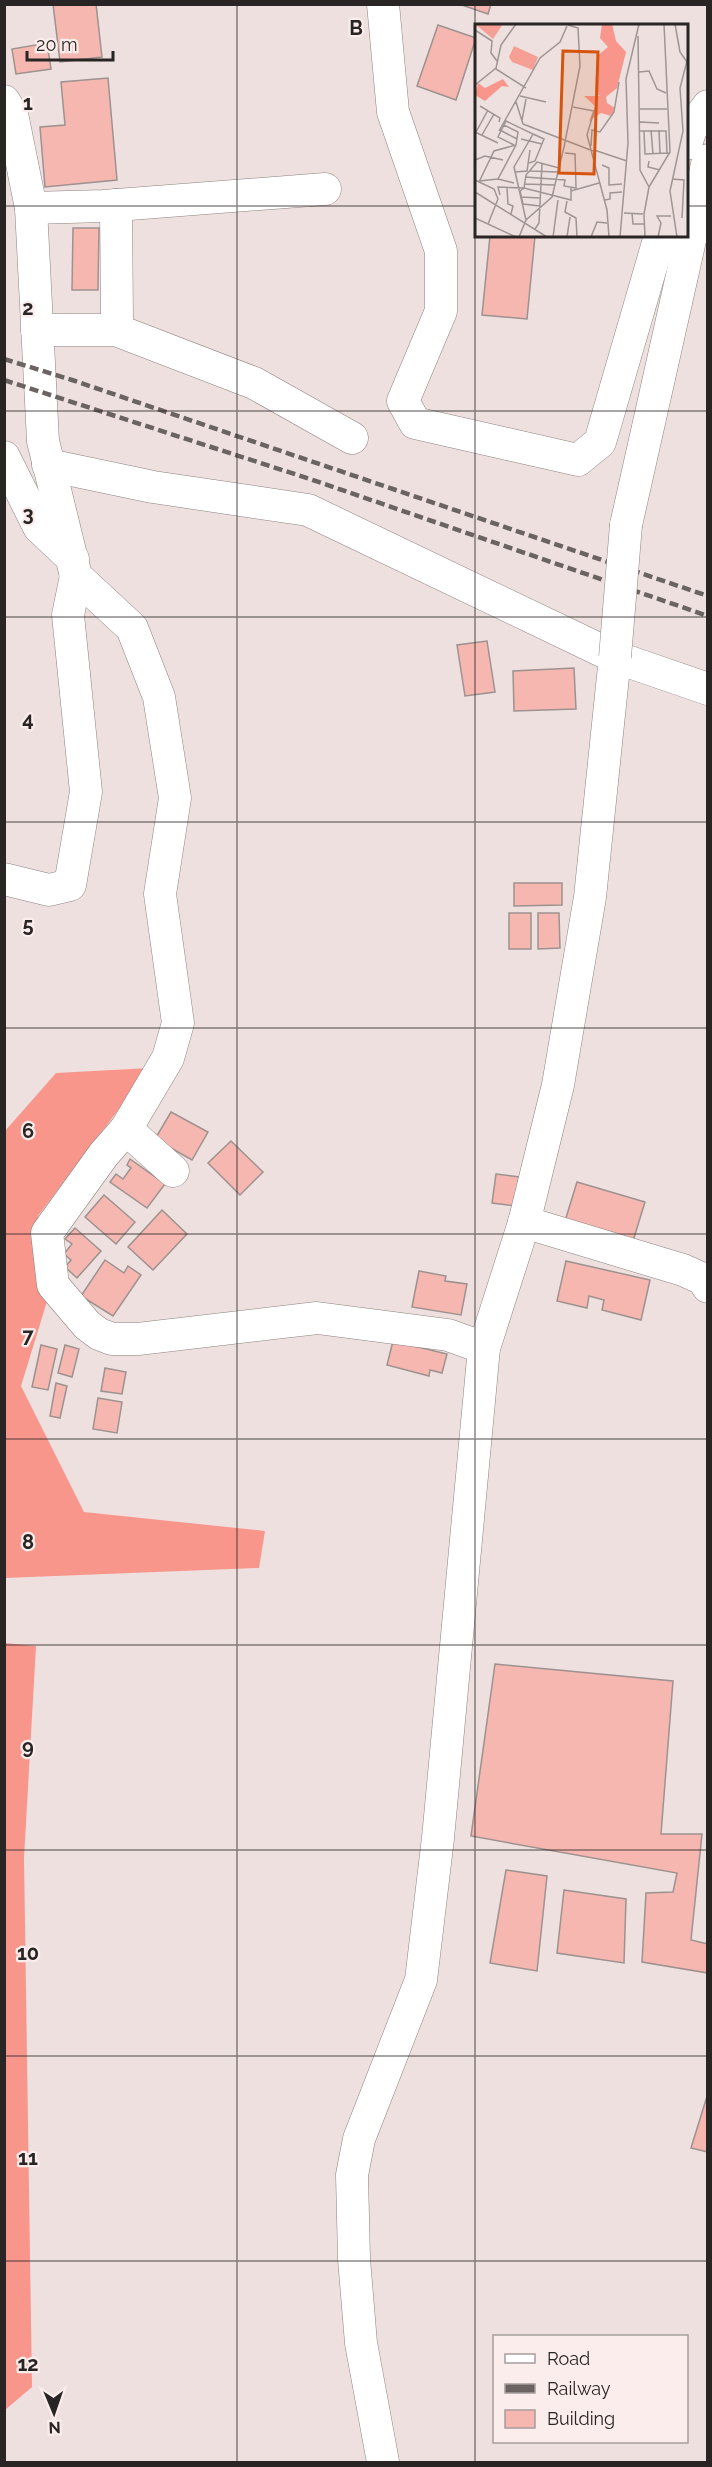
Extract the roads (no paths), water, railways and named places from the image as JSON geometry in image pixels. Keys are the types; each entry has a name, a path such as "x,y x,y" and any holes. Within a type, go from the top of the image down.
{"street":[{"path":"383,4 393,112 441,251 441,310 403,401 415,423 578,460 600,442 660,237"},
{"path":"4,101 12,114 31,208 44,441 48,465 75,568 68,615 86,792 70,885 49,890 4,879"},
{"path":"688,140 691,129 708,106"},
{"path":"383,2463 361,2343 354,2259 352,2175 359,2139 421,1980 438,1838 484,1348 524,1222 558,1085 590,897 626,525 708,160"},
{"path":"31,208 116,205 326,189"},
{"path":"116,205 117,320"},
{"path":"37,330 116,330 254,383 352,438"},
{"path":"4,457 39,527 132,628 159,697 175,798 160,894 178,1023 168,1058 126,1129 104,1154 47,1233 52,1285 87,1324 99,1334 112,1340 316,1318 448,1335 484,1348"},
{"path":"48,465 153,487 308,510 615,657 708,689"},
{"path":"126,1129 173,1171"},
{"path":"524,1222 683,1270 703,1279 708,1287"}],"railway":[{"path":"4,359 708,596"},
{"path":"4,380 310,479 708,616"}]}
